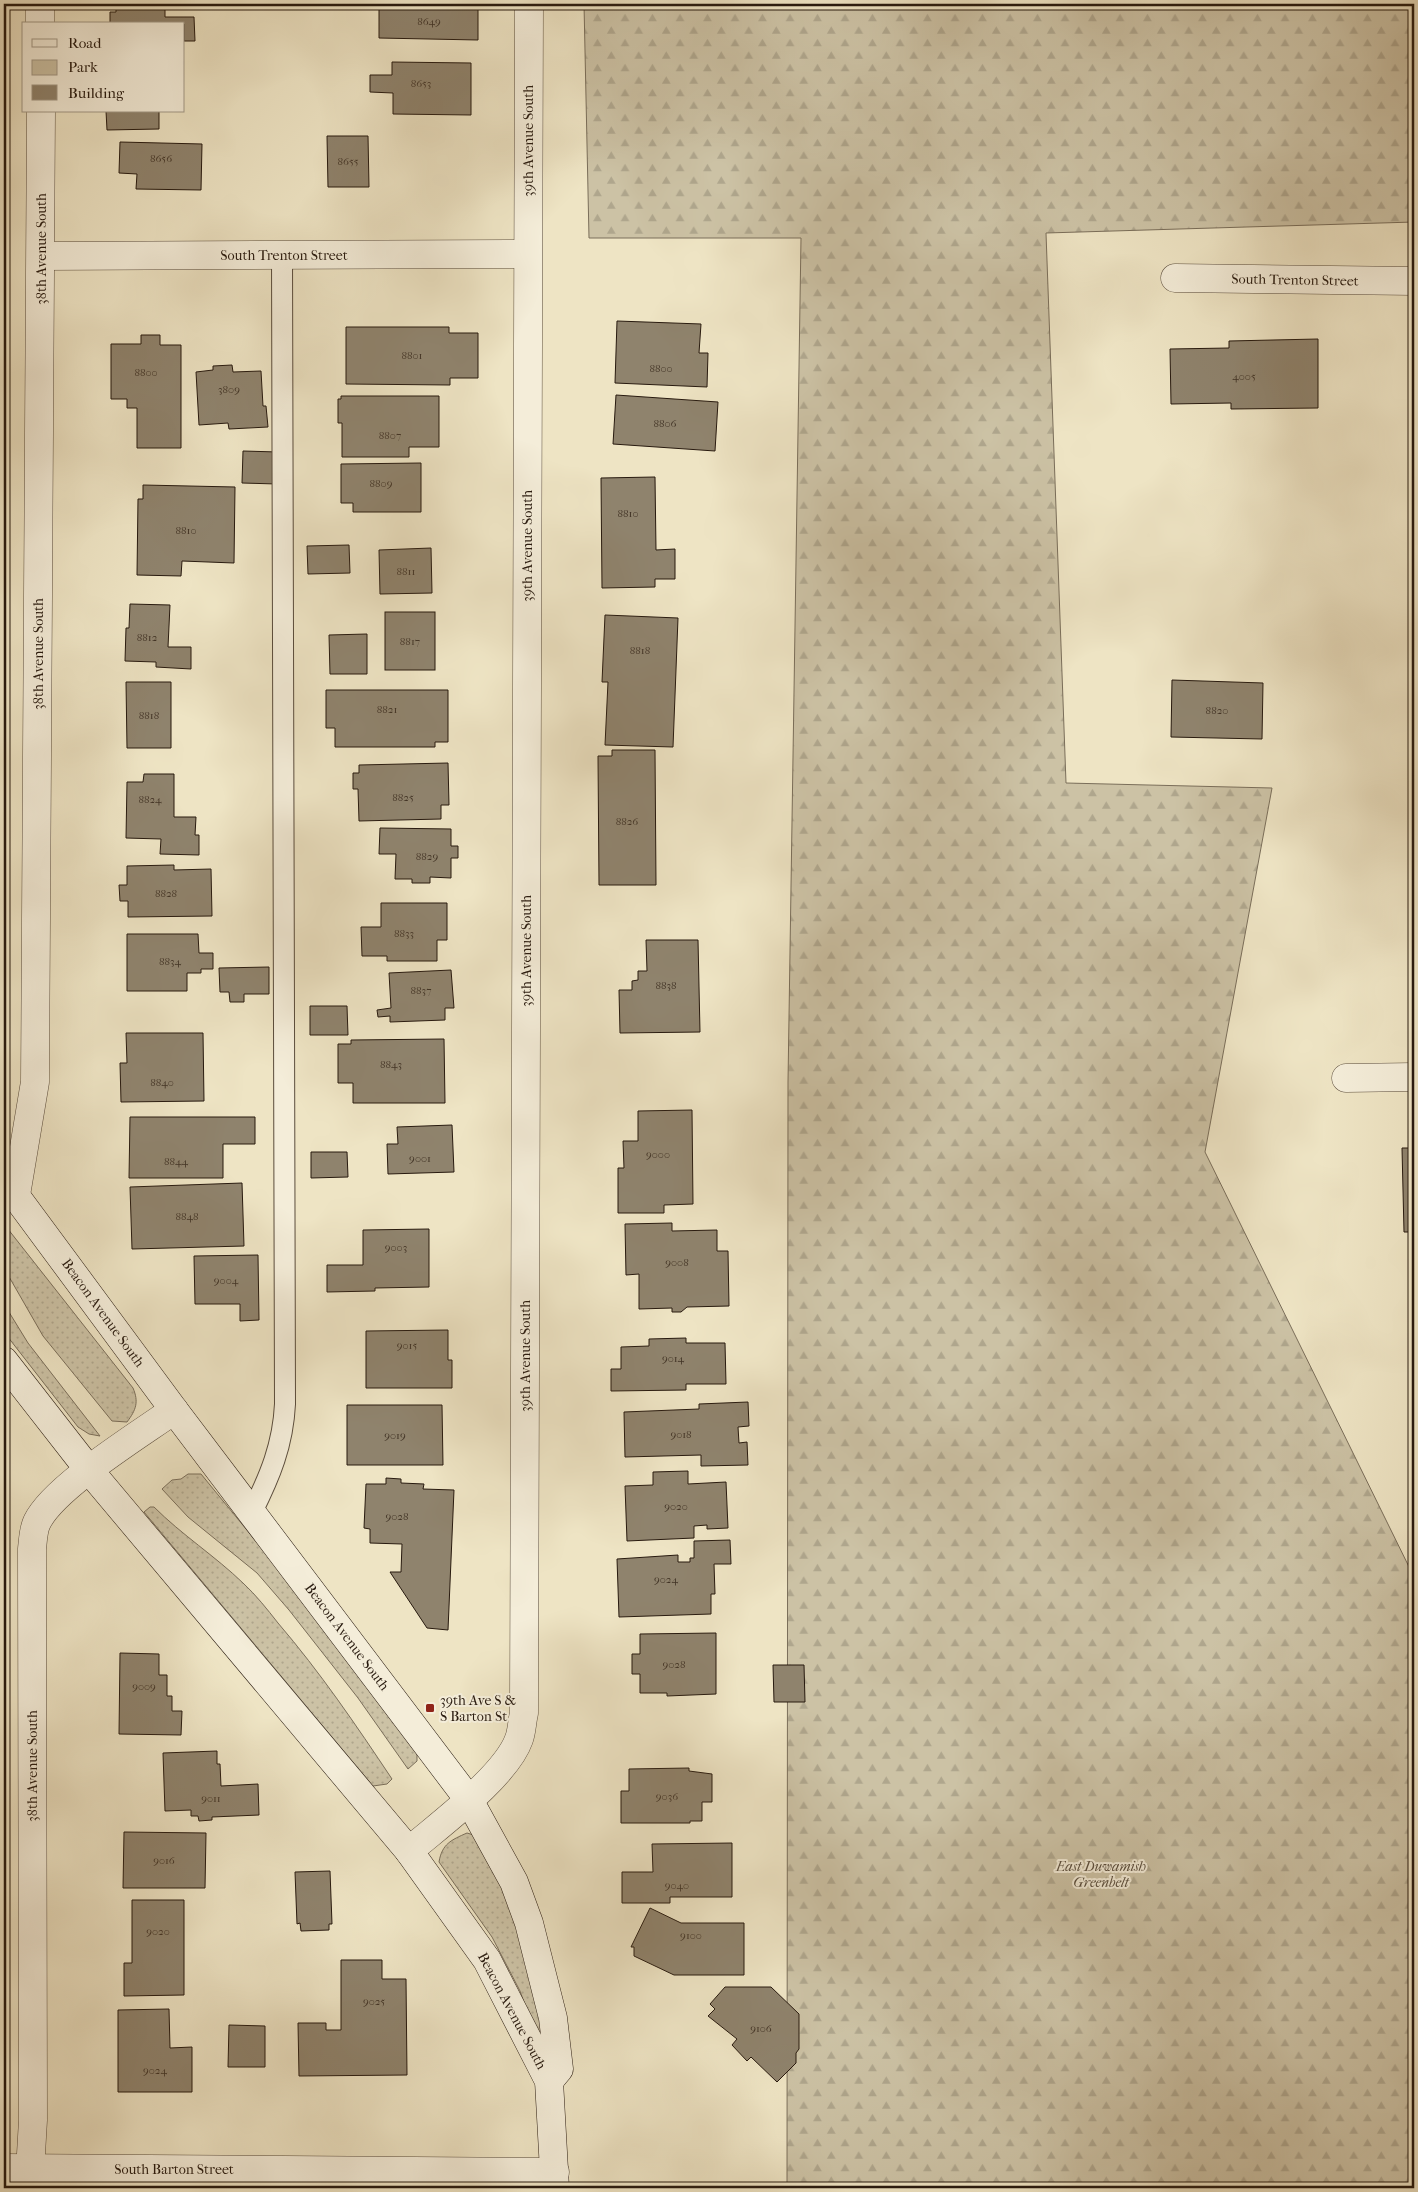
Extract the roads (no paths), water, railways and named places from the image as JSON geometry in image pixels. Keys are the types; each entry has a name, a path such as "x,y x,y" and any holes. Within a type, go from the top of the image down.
{"street":[{"path":"40,4 40,22"},
{"name":"39th Avenue South","path":"409,1850 469,1800 501,1768 519,1740 524,1713 529,4"},
{"name":"38th Avenue South","path":"10,1187 35,1082 41,256 40,112"},
{"name":"South Trenton Street","path":"41,256 527,254"},
{"name":"South Trenton Street","path":"1175,278 1414,281"},
{"path":"1346,1078 1414,1077"},
{"name":"Beacon Avenue South","path":"4,1361 90,1470 409,1850 487,1960 549,2081 559,2069 553,2018 529,1923 514,1882 469,1800 174,1410 10,1187"},
{"name":"38th Avenue South","path":"30,2178 33,2120 32,1549 36,1524 46,1507 90,1470 174,1410"},
{"path":"549,2081 555,2180"},
{"name":"South Barton Street","path":"4,2168 30,2178 555,2180"}],"lane":[{"path":"252,1512 271,1473 284,1426 285,1404 282,255"}],"place":[{"name":"39th Ave S & S Barton St","path":"430,1708"}],"park label":[{"name":"East Duwamish Greenbelt","path":"1101,1874"}]}
